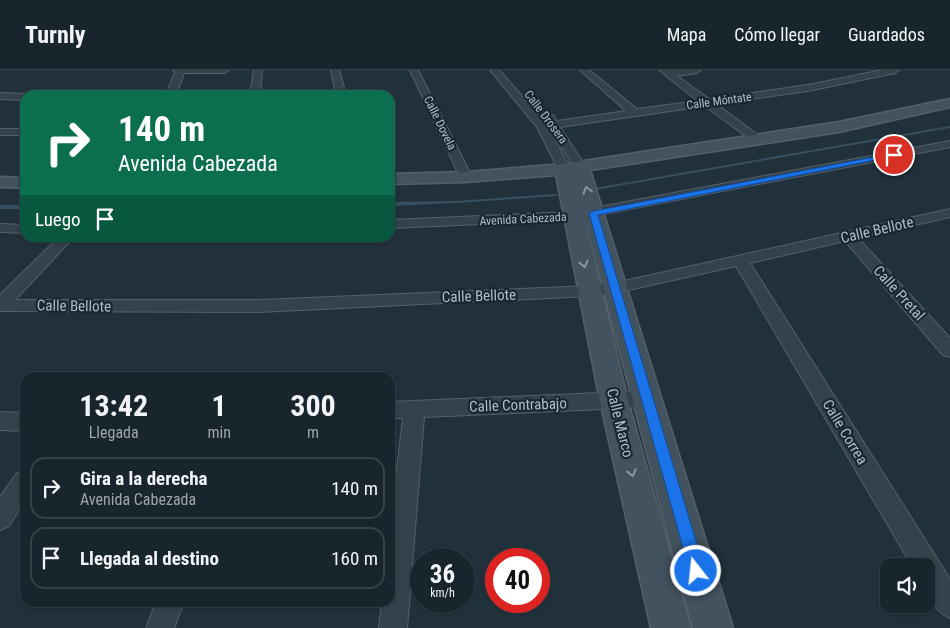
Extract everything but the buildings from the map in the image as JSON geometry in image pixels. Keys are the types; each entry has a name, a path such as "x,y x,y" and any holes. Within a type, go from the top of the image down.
{"main road":[{"path":"395,180 466,177 572,168 857,123 950,103"},
{"name":"Calle Marco","path":"572,168 603,289 646,399 713,628"},
{"path":"0,182 20,183"},
{"name":"Calle Marco","path":"603,289 614,401 671,628"}],"street":[{"path":"172,90 179,70 225,70"},
{"path":"256,90 258,70"},
{"path":"335,70 340,90"},
{"name":"Calle Dovela","path":"414,70 466,177"},
{"name":"Calle Drosera","path":"494,70 542,126 572,168"},
{"path":"584,70 634,112"},
{"path":"666,72 697,70"},
{"name":"Calle Móntate","path":"542,126 808,88 895,70"},
{"path":"666,72 758,140"},
{"path":"0,96 20,97"},
{"name":"Calle Drosera","path":"539,105 555,125 572,168"},
{"path":"0,132 20,132"},
{"name":"Avenida Cabezada","path":"395,224 583,215 950,144"},
{"name":"Calle Bellote","path":"0,305 162,308 259,306 603,289 949,215"},
{"path":"0,228 20,229"},
{"name":"Calle Pretal","path":"848,236 950,350"},
{"path":"0,305 62,242"},
{"name":"Calle Correa","path":"740,260 950,604"},
{"name":"Calle Contrabajo","path":"402,410 646,399"},
{"path":"395,580 402,410"},
{"path":"0,421 20,422"},
{"path":"0,518 20,488"},
{"path":"160,628 168,607"},
{"path":"393,628 394,607"}],"waterway":[{"path":"595,189 950,127"},
{"path":"395,204 456,202 555,195"},
{"path":"0,207 20,207"}],"route":[{"path":"696,571 594,213 894,155"}]}
